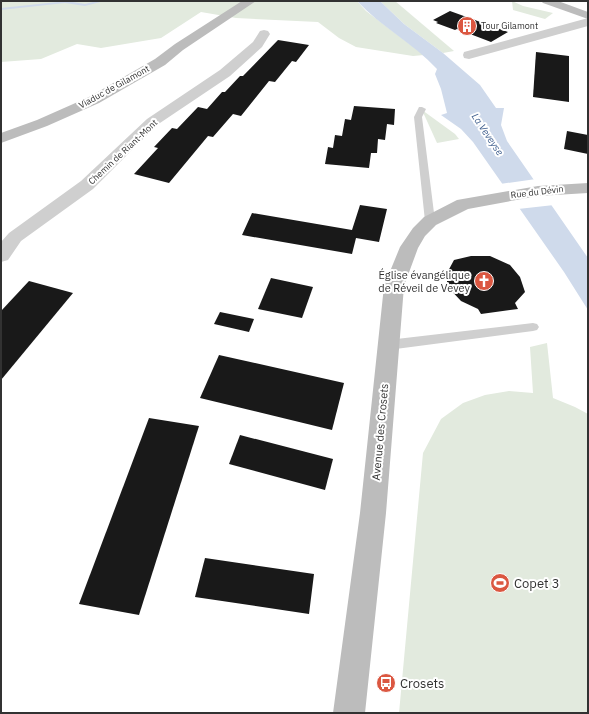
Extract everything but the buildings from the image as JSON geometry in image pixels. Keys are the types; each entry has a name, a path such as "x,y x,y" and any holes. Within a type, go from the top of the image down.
{"street":[{"name":"Viaduc de Gilamont","path":"6,124 46,112 83,98 160,62 179,47 250,1"},
{"path":"547,1 588,16"},
{"path":"569,1 588,8"},
{"path":"469,55 588,22"},
{"name":"Chemin de Riant-Mont","path":"1,256 15,237 87,186 152,122 224,73 258,44 264,34"},
{"name":"Viaduc de Gilamont","path":"1,138 42,123 83,98"},
{"name":"Rue du Dévin","path":"486,200 538,191 580,188"},
{"name":"Avenue des Crosets","path":"349,713 373,513 394,286 409,247 419,232 430,221 463,204 486,200"}],"lane":[{"path":"422,110 418,117 430,221"},
{"path":"388,345 533,327"}],"shaded area":[{"path":"1,1 357,1 366,11 424,55 413,56 356,47 339,38 318,22 236,18 201,12 161,38 101,48 77,44 41,59 1,62"},
{"path":"380,1 395,1 454,51 443,53 404,24"},
{"path":"512,1 523,6 553,13 545,19 513,10"},
{"path":"422,110 455,134 459,139 437,143"},
{"name":"Copet 3","path":"547,343 553,398 588,414 588,713 399,713 423,453 441,419 463,403 485,395 509,391 533,393 530,347"}],"water":[{"name":"La Veveyse","path":"357,1 380,1 404,24 443,53 480,85 496,108 504,108 501,125 507,141 588,258 588,310 564,272 473,142 461,129 441,115 447,113 441,89 435,74 437,69 418,51 376,19"}],"pier":[{"path":"536,179 554,205 518,209 500,184"}],"waterway":[{"path":"1,9 65,2 85,5 102,1"}],"place":[{"name":"Tour Gilamont","path":"467,26"},
{"name":"Église évangélique de Réveil de Vevey","path":"484,281"},
{"name":"Copet 3","path":"500,583"},
{"name":"Crosets","path":"386,683"}]}
